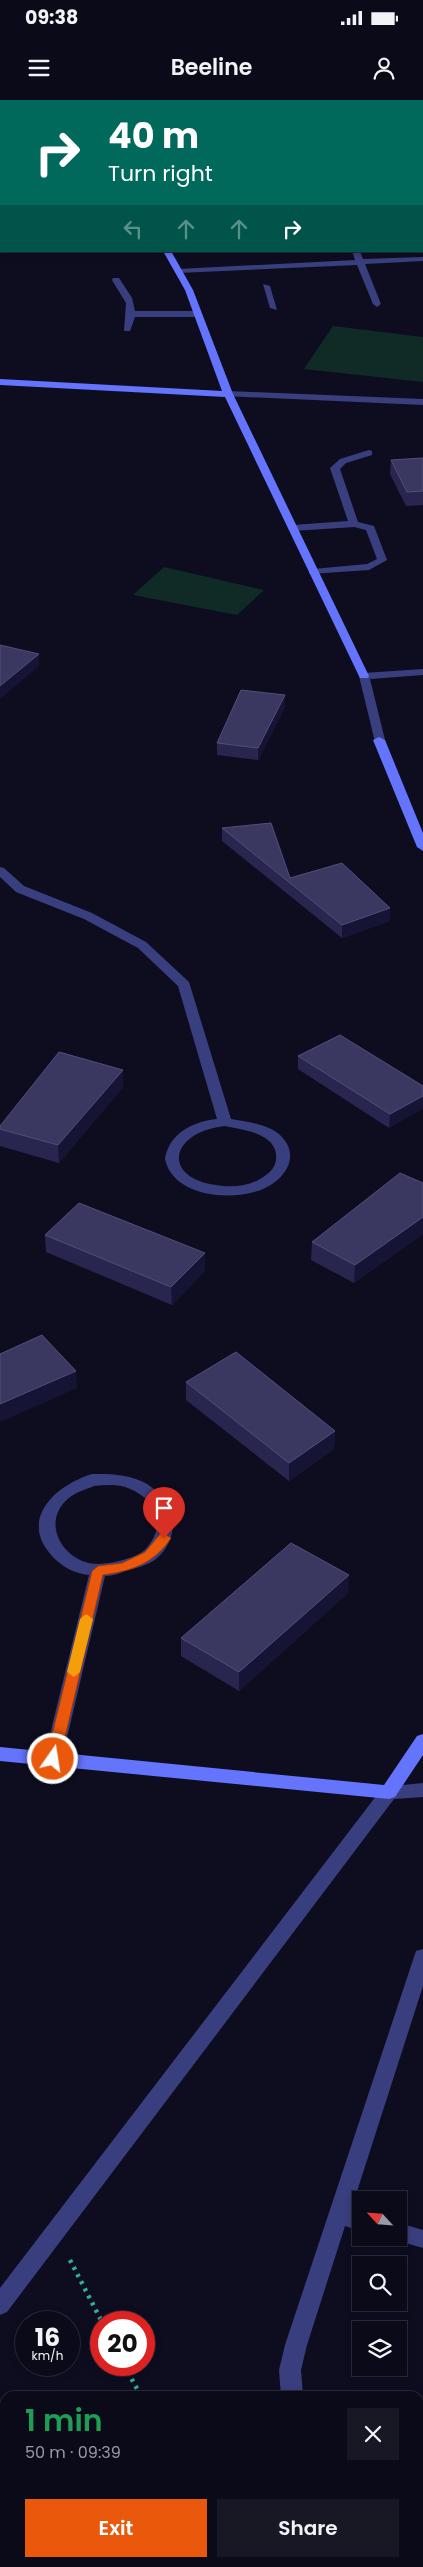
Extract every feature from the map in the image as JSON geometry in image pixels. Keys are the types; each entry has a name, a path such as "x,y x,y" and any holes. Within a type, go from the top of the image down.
{"street":[{"path":"168,252 198,314 228,394 364,676 379,740 423,847"},
{"path":"356,252 377,304"},
{"path":"178,271 423,258"},
{"path":"116,280 131,300 132,314 127,329"},
{"path":"266,286 274,308"},
{"path":"132,314 198,314"},
{"path":"0,382 423,402"},
{"path":"354,524 335,468 343,461 369,453"},
{"path":"292,528 354,524 370,528 382,560 369,567 313,572"},
{"path":"364,676 423,672"},
{"path":"0,871 20,889 88,916 142,945 184,985 226,1122"},
{"path":"226,1122 248,1124 266,1130 280,1142 286,1156 282,1168 268,1182 247,1190 221,1192 198,1186 185,1180 173,1168 170,1153 178,1139 197,1127 226,1122"},
{"path":"92,1480 120,1480 148,1491 160,1502 167,1521 164,1538 149,1556 125,1567 98,1571 66,1564 44,1547 38,1532 40,1515 48,1500 70,1486 92,1480"},
{"path":"53,1759 98,1571"},
{"path":"0,2305 389,1792 423,1741"},
{"path":"0,1754 389,1792 423,1790"},
{"path":"292,2391 290,2370 338,2215 423,1957"},
{"path":"338,2215 352,2219"},
{"path":"408,2235 423,2239"}],"path":[{"path":"56,2233 96,2311"},
{"path":"130,2376 138,2391"}],"green space":[{"path":"333,326 423,337 423,382 304,369"},
{"path":"164,567 264,590 237,615 133,595"}],"building":[{"path":"423,458 423,491 407,492 391,460"},
{"path":"0,645 39,654 0,686"},
{"path":"241,690 285,695 258,748 217,743"},
{"path":"271,823 290,878 342,863 390,908 342,925 222,828"},
{"path":"340,1035 423,1086 423,1096 390,1114 298,1056"},
{"path":"59,1052 123,1070 58,1145 0,1129 0,1126"},
{"path":"400,1173 423,1183 423,1217 355,1265 312,1242"},
{"path":"79,1203 205,1253 171,1287 45,1235"},
{"path":"42,1335 76,1371 0,1404 0,1354"},
{"path":"236,1352 335,1431 289,1463 186,1382"},
{"path":"291,1543 349,1575 239,1672 181,1638"}],"slow traffic":[{"path":"74,1672 86,1619"}],"route":[{"path":"53,1759 98,1571 125,1567 149,1556 164,1538"}]}
